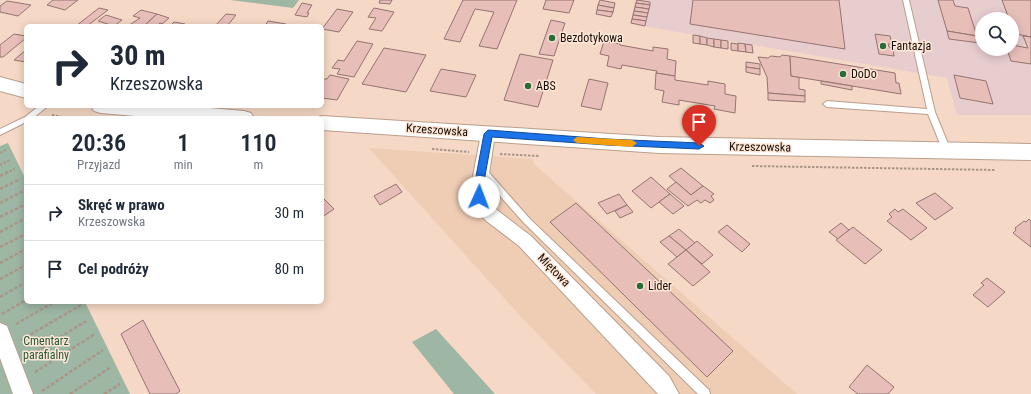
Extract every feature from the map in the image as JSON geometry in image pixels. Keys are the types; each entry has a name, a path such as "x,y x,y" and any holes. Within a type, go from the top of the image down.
{"main road":[{"path":"0,84 24,90"},
{"path":"125,108 220,116"},
{"name":"Krzeszowska","path":"324,123 666,145 1031,152"}],"street":[{"name":"Miętowa","path":"488,134 478,187 479,197 484,206 491,215 525,241 555,270 662,383 669,394"}],"lane":[{"path":"906,0 931,112 947,151"},
{"path":"827,104 931,112"},
{"path":"31,116 41,108"},
{"path":"0,132 24,120"},
{"path":"481,169 527,220 705,394"}],"path":[{"path":"0,153 6,150"},
{"path":"0,165 10,160"},
{"path":"0,176 15,169"},
{"path":"0,189 20,179"},
{"path":"0,203 24,191"},
{"path":"0,217 24,205"},
{"path":"0,232 24,219"},
{"path":"0,247 24,235"},
{"path":"0,263 24,250"},
{"path":"0,279 24,266"},
{"path":"0,297 24,283"},
{"path":"0,315 24,301"},
{"path":"10,359 52,304"},
{"path":"10,359 81,305"},
{"path":"10,359 88,320"},
{"path":"10,359 95,334"},
{"path":"37,394 103,350"},
{"path":"70,394 111,367"},
{"path":"104,394 120,384"}],"shaded area":[{"path":"635,0 1031,0 1031,115 957,115 947,78 631,24"},
{"path":"369,148 532,159 535,165 797,394 596,394 523,319"}],"green space":[{"path":"230,0 299,0 293,8"},
{"name":"Cmentarz parafialny","path":"8,143 24,176 24,304 86,304 130,394 0,394 0,146"},
{"path":"436,329 495,394 454,394 412,342"}],"building":[{"path":"53,0 78,0 65,10 47,5"},
{"path":"380,0 392,0 390,4 379,3"},
{"path":"463,0 517,0 497,49 479,46 494,12 475,9 460,42 444,39"},
{"path":"546,0 574,0 569,13 543,9"},
{"path":"600,0 615,3 614,8 598,5"},
{"path":"637,0 650,2 650,5 636,3"},
{"path":"693,0 839,0 845,49 690,24"},
{"path":"938,0 953,0 955,6 968,8 975,30 975,36 947,31"},
{"path":"1002,0 1031,0 1031,37 1019,35 1019,12 1006,12"},
{"path":"7,1 31,5 18,16 0,12 0,6"},
{"path":"302,3 312,5 307,13 309,13 307,17 295,15"},
{"path":"636,3 650,5 649,9 635,7"},
{"path":"598,5 614,8 613,12 597,10"},
{"path":"635,7 649,9 648,13 634,11"},
{"path":"99,8 108,10 90,24 79,24"},
{"path":"374,8 394,12 382,31 369,29 376,18 368,17"},
{"path":"337,9 353,12 339,32 324,29 324,26"},
{"path":"141,10 157,14 146,24 131,24 140,18 133,16"},
{"path":"597,10 613,12 611,17 596,14"},
{"path":"634,11 648,13 647,17 633,15"},
{"path":"157,14 169,18 162,24 146,24"},
{"path":"226,14 236,15 229,24 217,24"},
{"path":"106,15 122,20 117,24 108,24 98,21"},
{"path":"633,15 647,17 646,21 632,19"},
{"path":"632,19 646,21 645,26 631,23"},
{"name":"Bezdotykowa","path":"551,20 565,23 554,56 539,54"},
{"path":"268,21 286,24 266,24"},
{"path":"174,22 185,24 172,24"},
{"path":"947,31 975,36 975,42 949,39"},
{"path":"14,34 24,36 24,40 3,57 0,57 0,45"},
{"name":"Fantazja","path":"875,34 890,36 892,44 888,44 889,47 893,48 894,56 879,54"},
{"path":"693,35 700,36 700,44 693,43"},
{"path":"700,36 707,38 707,45 700,44"},
{"path":"1023,36 1031,37 1031,64 1011,61 1009,56 1019,56 1019,46 1028,48"},
{"path":"707,38 714,39 714,47 707,45"},
{"path":"714,39 721,40 721,48 714,47"},
{"path":"721,40 728,41 728,49 721,48"},
{"path":"357,41 373,44 354,77 337,74 340,69 332,68 338,60 344,61"},
{"path":"604,41 653,51 653,47 668,49 667,59 676,61 675,76 656,73 657,71 622,65 621,69 607,66 609,56 600,54"},
{"path":"731,43 738,44 738,51 731,50"},
{"path":"738,43 745,44 746,52 738,51"},
{"path":"745,44 752,45 753,53 746,52"},
{"path":"384,48 426,55 406,92 362,84"},
{"path":"24,52 24,62 14,60"},
{"path":"520,54 553,60 538,107 504,100"},
{"path":"782,55 790,56 791,76 799,77 799,89 805,90 805,96 768,93 767,77 758,57 780,57"},
{"name":"DoDo","path":"790,56 895,73 896,83 899,83 901,94 791,76"},
{"path":"746,62 760,64 760,69 746,67"},
{"path":"746,67 760,69 760,75 746,72"},
{"path":"441,69 476,75 466,97 430,91"},
{"path":"656,73 675,76 675,80 708,85 708,81 725,84 725,94 736,96 735,113 714,109 715,106 679,100 679,105 662,102 664,91 655,89"},
{"path":"330,75 349,79 337,100 324,98 324,79 327,79"},
{"path":"954,75 986,81 993,104 960,98"},
{"path":"589,79 608,83 601,110 581,106"},
{"path":"821,81 852,86 852,90 821,84"},
{"path":"768,93 805,96 805,102 768,100"},
{"path":"681,168 703,186 691,195 669,176"},
{"path":"651,177 670,194 651,208 632,191"},
{"path":"676,182 691,195 703,186 714,194 711,196 714,200 710,203 705,200 701,203 697,200 688,206 667,189"},
{"path":"396,184 402,192 380,205 374,196"},
{"path":"935,193 953,208 935,220 916,203"},
{"path":"619,194 627,205 607,214 598,203"},
{"path":"670,194 684,206 673,214 659,202"},
{"path":"324,199 334,209 324,216"},
{"name":"Lider","path":"576,203 733,351 707,377 550,222"},
{"path":"627,205 633,212 620,218 615,211"},
{"path":"895,209 898,212 903,209 927,228 911,240 887,221 892,217 889,214"},
{"path":"1029,219 1031,221 1031,247 1013,233 1016,230 1015,228"},
{"path":"841,223 849,230 838,239 829,232"},
{"path":"727,225 750,244 742,252 718,232"},
{"path":"853,227 882,250 865,264 836,240"},
{"path":"679,229 695,243 686,250 669,236"},
{"path":"669,236 686,250 677,257 660,242"},
{"path":"697,241 713,255 702,264 686,250"},
{"path":"686,250 710,272 693,286 668,264"},
{"path":"987,278 1005,292 988,307 973,295 984,285 981,283"},
{"path":"143,320 180,391 176,394 150,394 121,334"},
{"path":"867,365 894,387 888,394 858,394 849,387"}],"slow traffic":[{"path":"577,140 632,143"}],"place":[{"name":"Bezdotykowa","path":"552,38"},
{"name":"Fantazja","path":"883,46"},
{"name":"DoDo","path":"843,74"},
{"name":"ABS","path":"528,86"},
{"name":"Lider","path":"640,286"}],"route":[{"path":"479,197 478,187 488,134 571,140 699,146"}]}
